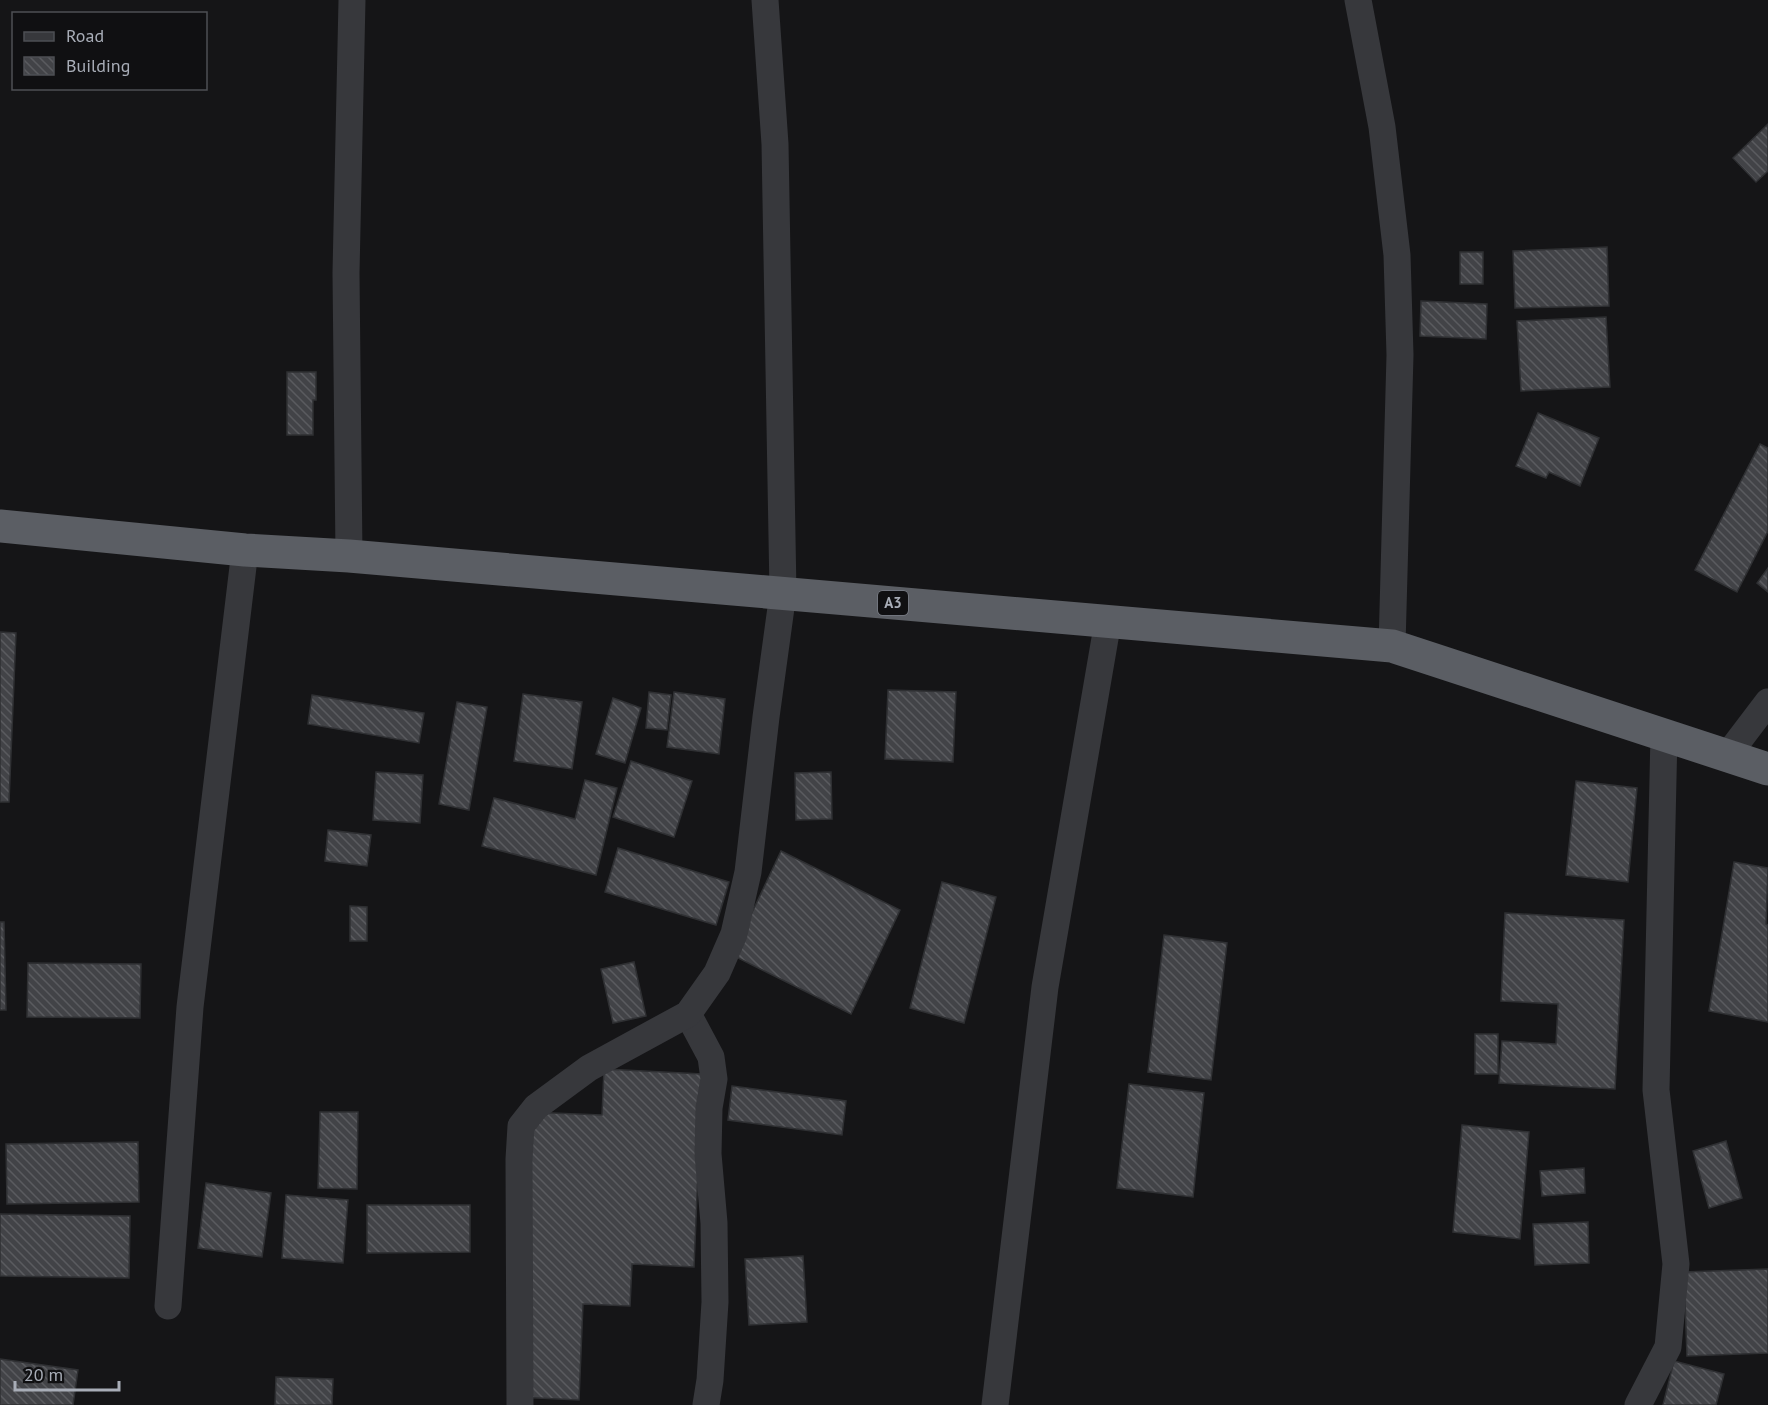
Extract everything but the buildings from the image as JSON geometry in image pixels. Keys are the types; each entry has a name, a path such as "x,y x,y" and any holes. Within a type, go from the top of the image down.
{"highway":[{"name":"A3","path":"0,526 245,550 349,556 1392,646 1768,769"}],"street":[{"path":"349,556 346,273 352,0"},
{"path":"520,1405 519,1160 521,1126 536,1107 589,1068 688,1014 717,973 734,934 748,872 783,593 776,144 765,0"},
{"path":"1358,0 1382,127 1397,255 1400,355 1392,646"},
{"path":"168,1306 190,1007 245,550"},
{"path":"995,1405 1045,987 1108,621"},
{"path":"1727,756 1768,702"},
{"path":"1638,1405 1668,1347 1676,1264 1656,1090 1664,734"},
{"path":"688,1014 711,1057 714,1079 708,1154 714,1223 715,1302 710,1380 706,1405"}]}
